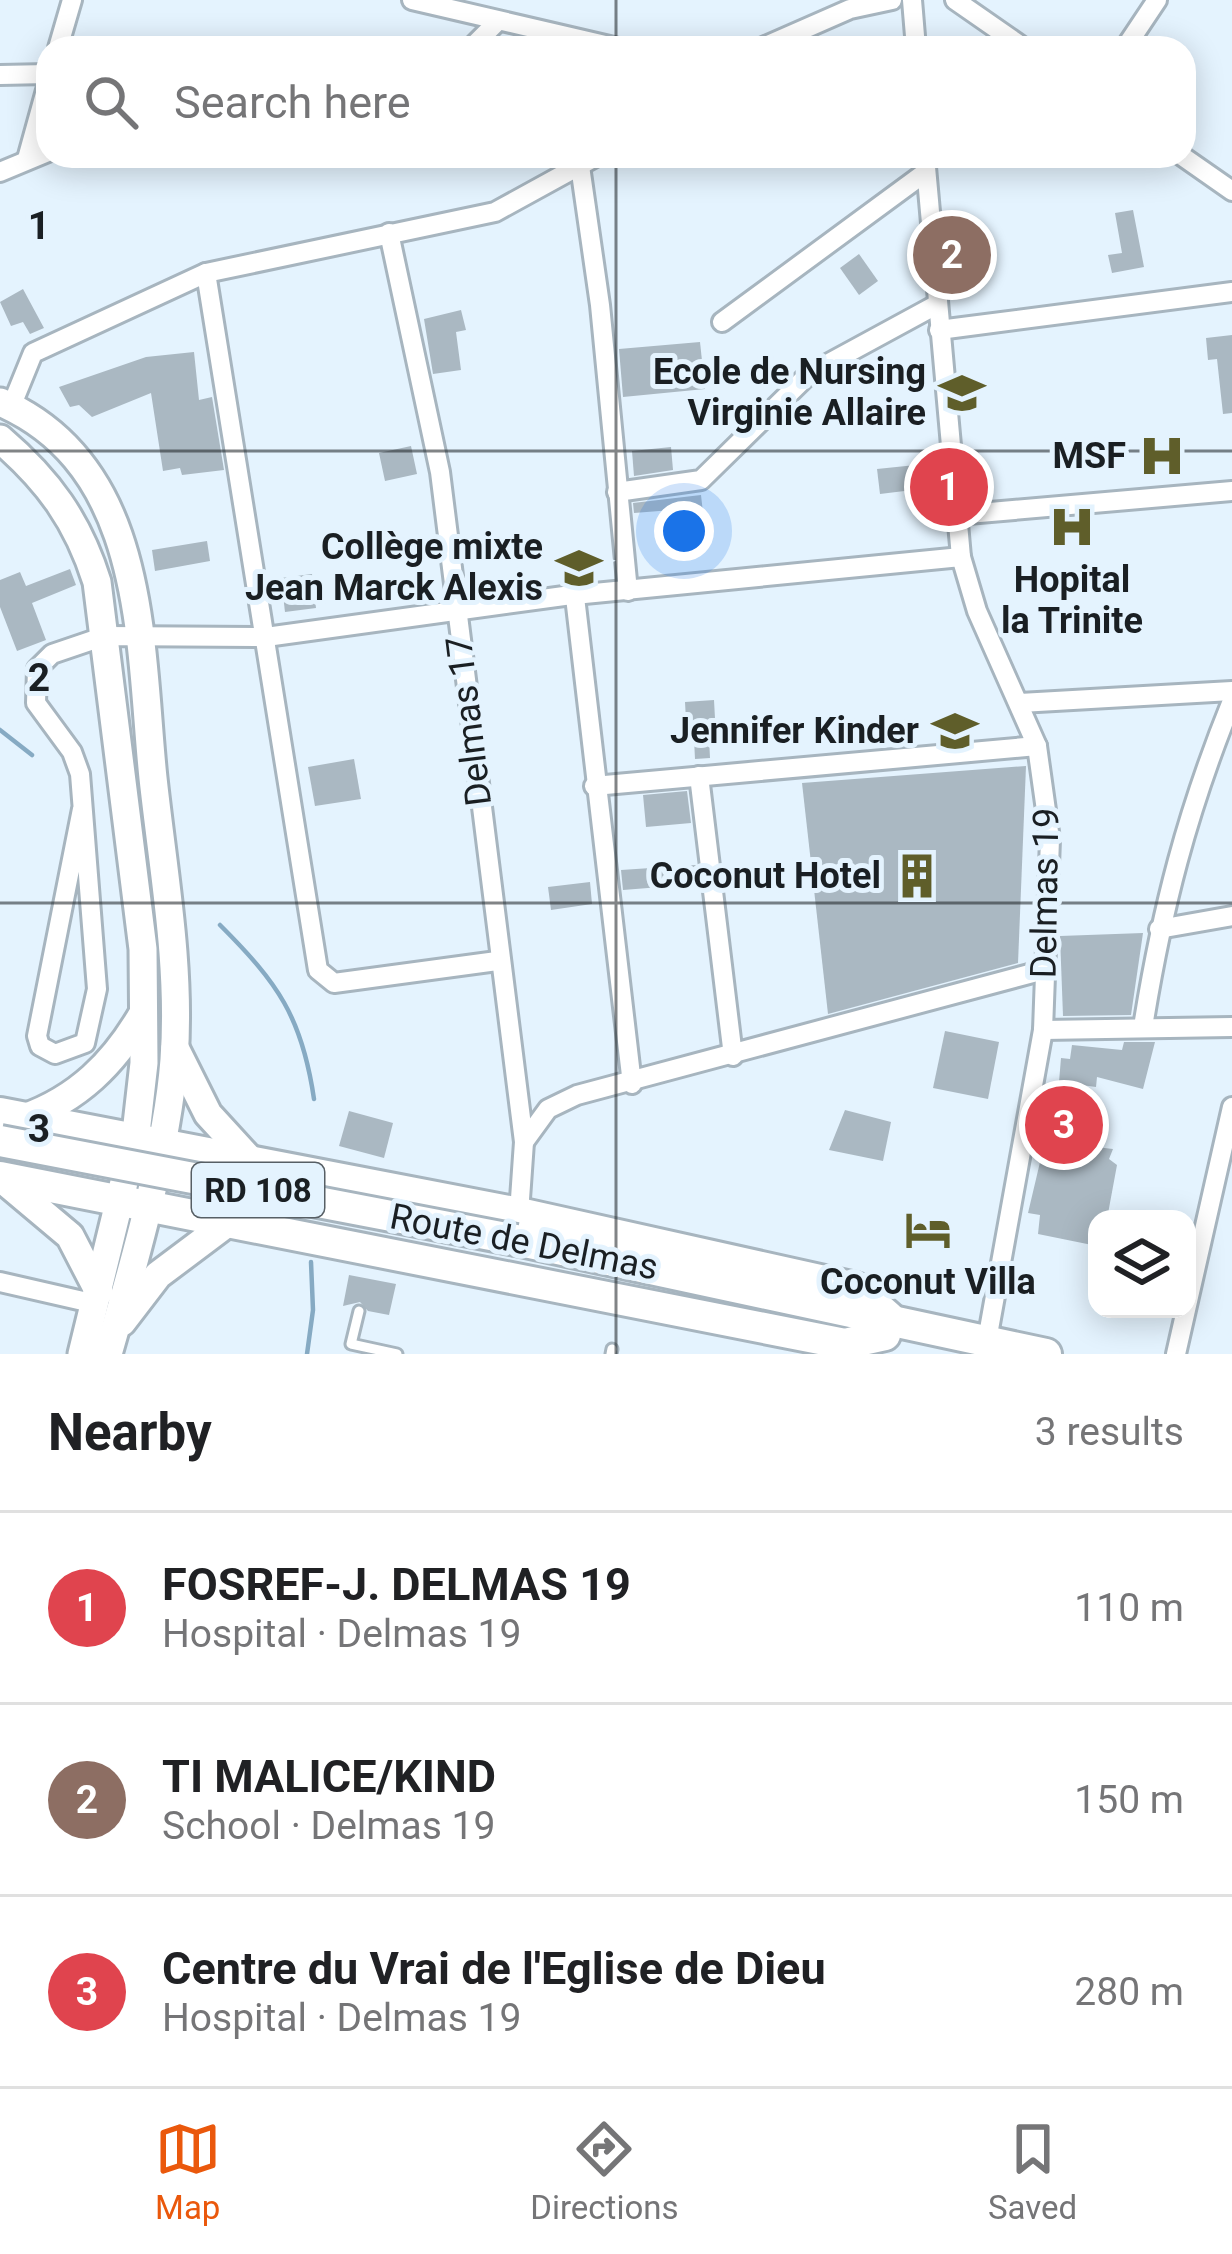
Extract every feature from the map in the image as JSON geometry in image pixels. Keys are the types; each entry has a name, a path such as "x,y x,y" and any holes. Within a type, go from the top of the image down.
{"main road":[{"path":"5,404 74,455 101,495 123,544 143,638 170,920 175,1047 98,1298"},
{"path":"0,439 41,473 79,529 97,582 143,949 144,1063 151,1137"},
{"path":"12,1115 80,1090 125,1044 142,1015"},
{"path":"175,1047 208,1114 252,1162"},
{"path":"0,1178 845,1343 887,1326 856,1288 516,1237 151,1137 12,1115"},
{"name":"Route de Delmas","path":"0,1141 516,1237 982,1349 1046,1354"},
{"name":"Route de Delmas","path":"0,1158 516,1237"},
{"path":"0,1178 46,1210 70,1236 98,1298 103,1348"},
{"path":"103,1348 128,1205"},
{"path":"103,1348 158,1275 230,1221"}],"street":[{"path":"62,36 72,0"},
{"path":"412,0 565,36"},
{"path":"788,36 850,9 892,0"},
{"path":"912,0 915,36"},
{"path":"955,0 1007,36"},
{"path":"1133,36 1157,0"},
{"path":"483,36 498,21"},
{"path":"0,75 36,78"},
{"path":"28,160 36,128"},
{"path":"0,172 36,157"},
{"path":"1196,166 1232,190"},
{"path":"5,404 32,353 206,273 495,212 575,168"},
{"path":"589,168 628,591"},
{"path":"722,322 920,168"},
{"name":"Delmas 19","path":"925,168 961,557 977,611 1037,746 1050,839 1042,1030 982,1349"},
{"name":"Delmas 17","path":"388,232 440,472 497,962 524,1142 516,1237"},
{"path":"206,273 321,976 334,983 497,962"},
{"path":"939,330 1232,292"},
{"path":"617,492 700,480 808,374 936,304"},
{"path":"956,515 1232,490"},
{"path":"82,809 37,1036 40,1046 55,1054 85,1043 97,1003 82,809 72,752 36,703 33,688 37,669 52,654 105,636 266,638 575,597 961,557"},
{"path":"575,597 632,1084"},
{"path":"1021,703 1190,698 1232,691"},
{"path":"1144,1027 1159,929 1189,806 1232,701"},
{"path":"594,786 1037,746"},
{"path":"699,776 734,1056"},
{"path":"1159,929 1232,916"},
{"path":"524,1142 548,1109 593,1090 632,1084 1044,970"},
{"path":"1042,1030 1232,1027"},
{"path":"1176,1354 1226,1180 1232,1107"},
{"path":"0,1282 98,1298"}],"lane":[{"path":"447,1264 449,1275 513,1286 511,1291"},
{"path":"359,1311 351,1344 397,1354"}],"building":[{"path":"1133,210 1144,267 1112,273 1108,255 1122,253 1115,213"},
{"path":"859,254 878,281 859,295 840,268"},
{"path":"23,289 44,328 30,334 23,322 11,326 0,302"},
{"path":"461,310 466,330 456,332 461,370 433,374 424,319"},
{"path":"1232,335 1232,413 1223,414 1217,359 1208,360 1206,338"},
{"path":"700,342 705,389 623,397 619,349"},
{"path":"194,352 199,400 212,397 224,470 182,475 180,468 163,471 151,393 92,417 79,405 70,407 59,387 146,357"},
{"path":"411,446 417,474 385,481 379,453"},
{"path":"671,447 673,470 634,476 632,451"},
{"path":"935,463 937,487 880,494 877,469"},
{"path":"701,495 706,539 676,543 672,510 634,513 633,503"},
{"path":"207,541 210,561 155,571 152,550"},
{"path":"70,569 76,585 32,603 46,640 17,651 0,607 0,580 20,572 26,586"},
{"path":"312,574 316,608 285,612 281,578"},
{"path":"714,700 716,737 709,738 710,758 695,759 694,739 687,739 685,702"},
{"path":"354,759 361,799 315,806 308,767"},
{"name":"Coconut Hotel","path":"1026,766 1018,963 828,1014 802,783"},
{"path":"687,791 691,823 646,827 643,795"},
{"path":"696,865 698,884 623,890 621,870"},
{"path":"590,882 592,904 551,910 548,887"},
{"path":"1143,933 1131,1015 1063,1016 1060,936"},
{"path":"945,1031 999,1042 988,1099 933,1088"},
{"path":"1124,1042 1155,1042 1143,1089 1097,1077 1096,1087 1059,1082 1061,1058 1070,1059 1072,1045 1122,1050"},
{"path":"845,1110 891,1122 883,1161 829,1150"},
{"path":"349,1111 393,1123 384,1158 339,1146"},
{"path":"1045,1141 1113,1149 1109,1159 1117,1165 1109,1210 1088,1210 1088,1244 1038,1234 1040,1215 1028,1213"},
{"path":"349,1275 396,1284 389,1315 368,1311 360,1302 343,1306"}],"waterway":[{"path":"0,730 32,755"},
{"path":"220,925 284,1003 302,1045 314,1099"},
{"path":"307,1354 313,1310 311,1262"}],"place":[{"name":"TI MALICE/KIND","path":"952,255"},
{"name":"Ecole de Nursing Virginie Allaire","path":"962,393"},
{"name":"MSF","path":"1162,456"},
{"name":"FOSREF-J. DELMAS 19","path":"949,487"},
{"name":"Hopital la Trinite","path":"1072,527"},
{"name":"Collège mixte Jean Marck Alexis","path":"579,568"},
{"name":"Jennifer Kinder","path":"955,731"},
{"name":"Coconut Hotel","path":"917,876"},
{"name":"Centre du Vrai de l'Eglise de Dieu","path":"1064,1125"},
{"name":"Coconut Villa","path":"928,1230"}]}
